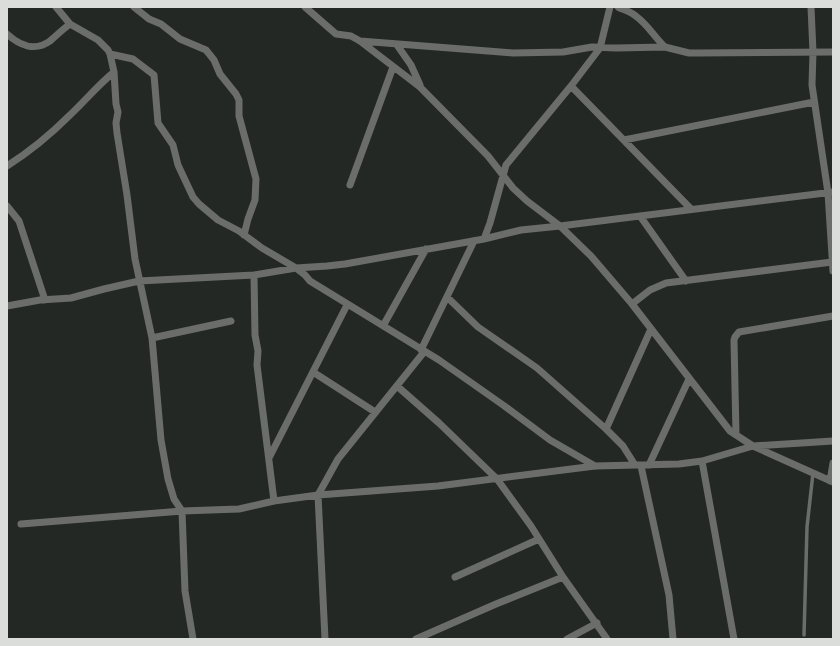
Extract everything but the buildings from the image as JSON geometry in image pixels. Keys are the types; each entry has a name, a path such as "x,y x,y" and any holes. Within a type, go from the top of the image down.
{"street":[{"path":"56,7 70,24 98,40 108,50 114,72 118,112 116,123 117,133 139,281 152,338 158,418 168,479 174,500 182,511 186,591 193,639"},
{"path":"134,7 149,19 161,24 180,39 206,50 214,60 220,74 236,94 239,116 256,179 255,200 244,235"},
{"path":"305,7 336,34 351,36 360,41 420,87 488,156 513,188 527,201 560,226 590,256 632,304 726,427 753,446 831,481 833,463"},
{"path":"484,239 506,165 600,48 610,7"},
{"path":"618,7 637,16 665,47"},
{"path":"811,7 813,52 812,85 831,192 833,271"},
{"path":"7,34 23,45 38,45 49,41 70,24"},
{"path":"360,41 513,53 563,52 592,48 665,47 698,54 833,52"},
{"path":"397,45 411,65 420,87"},
{"path":"110,54 133,59 154,75 158,123 174,145 178,165 193,197 199,204 218,220 296,268 310,281 451,368 550,440 595,466"},
{"path":"350,185 393,67"},
{"path":"7,166 23,156 69,116 100,84 114,72"},
{"path":"571,86 691,209"},
{"path":"624,140 814,102"},
{"path":"7,306 45,300 71,298 104,288 139,281 254,275 296,268 333,266 474,241 521,230 831,192"},
{"path":"7,206 18,222 45,300"},
{"path":"640,216 686,281"},
{"path":"326,639 318,495 338,459 423,351 474,241"},
{"path":"383,326 426,249"},
{"path":"632,304 657,286 666,283 832,262"},
{"path":"254,275 255,334 258,351 257,364 274,501"},
{"path":"447,297 478,327 537,368 606,429 623,446 638,466 668,595 673,639"},
{"path":"269,458 347,305"},
{"path":"736,435 734,340 736,334 739,332 833,316"},
{"path":"152,338 231,321"},
{"path":"606,429 651,329"},
{"path":"313,372 375,412"},
{"path":"649,465 689,379"},
{"path":"396,386 439,423 497,479 607,639"},
{"path":"21,524 182,511 238,509 274,501 318,495 438,486 595,466 679,464 702,461 753,446 833,441"},
{"path":"702,461 734,639"},
{"path":"455,577 539,539"},
{"path":"416,639 496,604 564,577"},
{"path":"567,639 597,623"}],"lane":[{"path":"804,635 807,527 813,473"}]}
